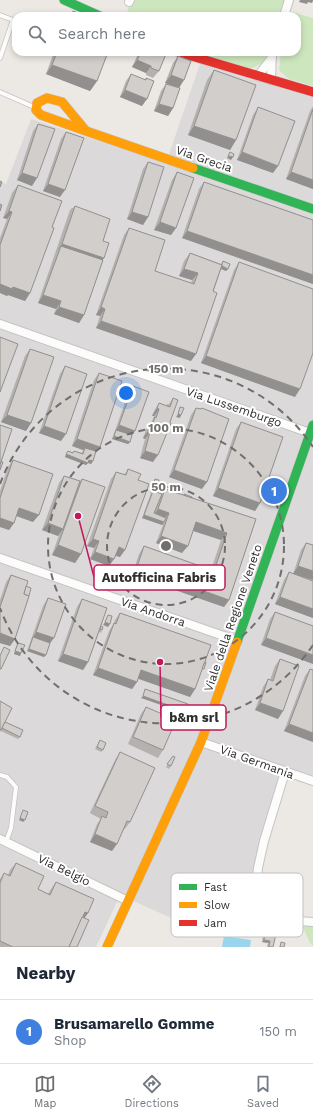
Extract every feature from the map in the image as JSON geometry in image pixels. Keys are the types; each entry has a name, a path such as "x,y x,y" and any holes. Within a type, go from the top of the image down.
{"street":[{"path":"64,0 91,12"},
{"path":"285,12 289,0"},
{"path":"191,56 313,92"},
{"path":"259,77 272,56"},
{"path":"270,80 272,56"},
{"path":"36,108 38,103 47,98 62,102 86,131"},
{"name":"Via Grecia","path":"36,108 41,115 313,209"},
{"name":"Via Lussemburgo","path":"0,324 312,429"},
{"name":"Viale della Regione Veneto","path":"107,947 201,742 312,429"},
{"name":"Via Andorra","path":"0,558 238,641"},
{"name":"Via Germania","path":"201,742 313,782"},
{"path":"258,873 264,841 285,772"},
{"name":"Via Belgio","path":"3,841 128,901"},
{"path":"303,921 313,922"}],"lane":[{"path":"0,15 12,19"},
{"path":"0,58 12,25"},
{"path":"0,92 36,108"},
{"path":"0,775 8,777 16,787 11,828 3,841"}],"shaded area":[{"path":"201,61 313,95 313,785 285,775 259,873 171,873 171,918 120,895 96,947 0,947 0,182 6,184 31,119 166,163"}],"green space":[{"path":"131,0 287,0 282,12 127,12"},
{"path":"301,15 313,18 313,86 289,79 279,70 281,56 301,56"},
{"path":"206,56 267,56 264,63 250,69"},
{"path":"303,925 313,926 313,946 310,943"}],"water":[{"path":"224,937 251,940 250,947 222,947"}],"building":[{"path":"55,56 106,56 97,81 52,65"},
{"path":"139,56 165,56 159,71 137,60"},
{"path":"178,56 191,61 184,80 171,75"},
{"path":"214,70 256,85 236,140 194,126"},
{"path":"131,74 146,80 146,78 154,81 147,99 125,90"},
{"path":"166,84 180,88 173,108 159,104"},
{"path":"258,107 295,121 278,166 242,152"},
{"path":"313,109 313,180 291,172"},
{"path":"38,124 55,129 37,178 22,173"},
{"path":"66,132 84,138 65,190 48,184"},
{"path":"230,152 234,154 233,157 228,156"},
{"path":"148,162 164,167 148,217 132,212"},
{"path":"177,172 194,178 176,228 160,222"},
{"path":"204,182 313,220 313,275 187,231"},
{"path":"18,185 62,201 52,227 54,228 30,293 13,287 12,289 0,284 0,245 12,212 9,211"},
{"path":"75,206 110,219 103,241 109,243 104,258 62,244"},
{"path":"129,228 165,240 155,271 194,284 198,273 184,269 190,253 222,265 213,291 217,293 196,354 101,321 105,309 101,307"},
{"path":"61,246 103,260 84,315 59,307 61,301 43,295"},
{"path":"223,261 230,264 228,269 222,266"},
{"path":"239,262 313,289 313,353 300,389 206,356"},
{"path":"0,337 18,344 0,392"},
{"path":"30,349 54,357 31,423 7,415"},
{"path":"65,366 87,374 66,434 44,426"},
{"path":"99,373 122,381 100,447 77,439"},
{"path":"133,386 149,392 135,431 119,425"},
{"path":"173,398 178,400 170,422 171,423 158,455 145,451 150,432 148,431 151,423 153,423 155,417 156,418 159,403 170,407"},
{"path":"180,407 184,408 181,415 178,414"},
{"path":"196,408 202,408 229,419 207,482 174,470"},
{"path":"241,422 283,437 260,503 218,488"},
{"path":"0,425 12,429 0,465"},
{"path":"116,430 132,435 130,442 114,436"},
{"path":"85,448 96,451 93,461 89,460 88,463 66,454 68,451 73,453 74,451 83,454"},
{"path":"13,460 53,474 39,515 19,508 14,523 0,518 0,498"},
{"path":"1,462 3,462 0,470 0,465"},
{"path":"128,469 141,474 138,480 149,484 125,550 119,547 114,559 95,552 99,541 93,539 116,472 126,475"},
{"path":"64,476 80,481 63,529 48,523"},
{"path":"82,479 105,487 81,554 58,545"},
{"path":"155,479 159,480 155,491 151,490"},
{"path":"165,489 256,519 229,600 137,567 144,546 214,571 227,533 196,522 188,546 161,536 169,513 158,509"},
{"path":"153,491 162,494 154,513 166,518 164,522 144,515"},
{"path":"306,543 313,545 313,571 298,566"},
{"path":"289,572 313,581 313,609 280,597"},
{"path":"11,575 28,581 24,594 29,596 15,639 0,633 0,607"},
{"path":"26,586 31,588 29,596 24,594"},
{"path":"48,598 66,604 54,638 36,632"},
{"path":"82,599 107,608 88,662 63,654"},
{"path":"275,612 313,626 313,655 266,638"},
{"path":"120,613 211,645 195,689 141,670 137,682 98,668 114,623 116,624"},
{"path":"108,615 112,616 110,624 105,622"},
{"path":"33,637 50,643 46,655 29,649"},
{"path":"18,643 25,645 21,653 15,651"},
{"path":"4,647 10,650 0,669 0,656"},
{"path":"280,659 299,666 283,711 260,703 268,679 273,681"},
{"path":"206,662 204,669 202,668"},
{"path":"310,669 313,670 313,733 289,724"},
{"path":"145,689 188,704 185,711 143,696"},
{"path":"0,701 12,708 1,730 0,729"},
{"path":"146,707 176,720 163,750 133,737"},
{"path":"5,722 23,730 20,737 2,728"},
{"path":"100,740 106,743 103,750 97,747"},
{"path":"120,752 155,768 130,822 127,821 117,844 95,834 102,816 106,818 108,812 95,806"},
{"path":"173,756 175,757 171,766 167,764"},
{"path":"23,810 28,812 25,820 20,818"},
{"path":"16,863 44,876 38,889 50,895 56,882 94,899 88,913 85,912 69,947 13,947 0,941 0,883 4,873 10,876"},
{"path":"82,917 89,920 77,947 69,947"},
{"path":"264,937 275,937 273,947 269,947 270,941 264,940"},
{"path":"281,942 285,943 284,947 280,947"}],"traffic: fast":[{"path":"64,0 91,12"},
{"path":"193,168 313,209"},
{"path":"237,642 313,425"}],"traffic: slow":[{"path":"86,131 41,115 36,110 37,103 47,98 62,102 86,131 193,168"},
{"path":"107,947 201,742 237,642"}],"traffic: jam":[{"path":"192,56 313,92"}],"place":[{"name":"Brusamarello Gomme","path":"274,491"},
{"name":"Autofficina Fabris","path":"78,516"},
{"name":"b&m srl","path":"160,662"}]}
